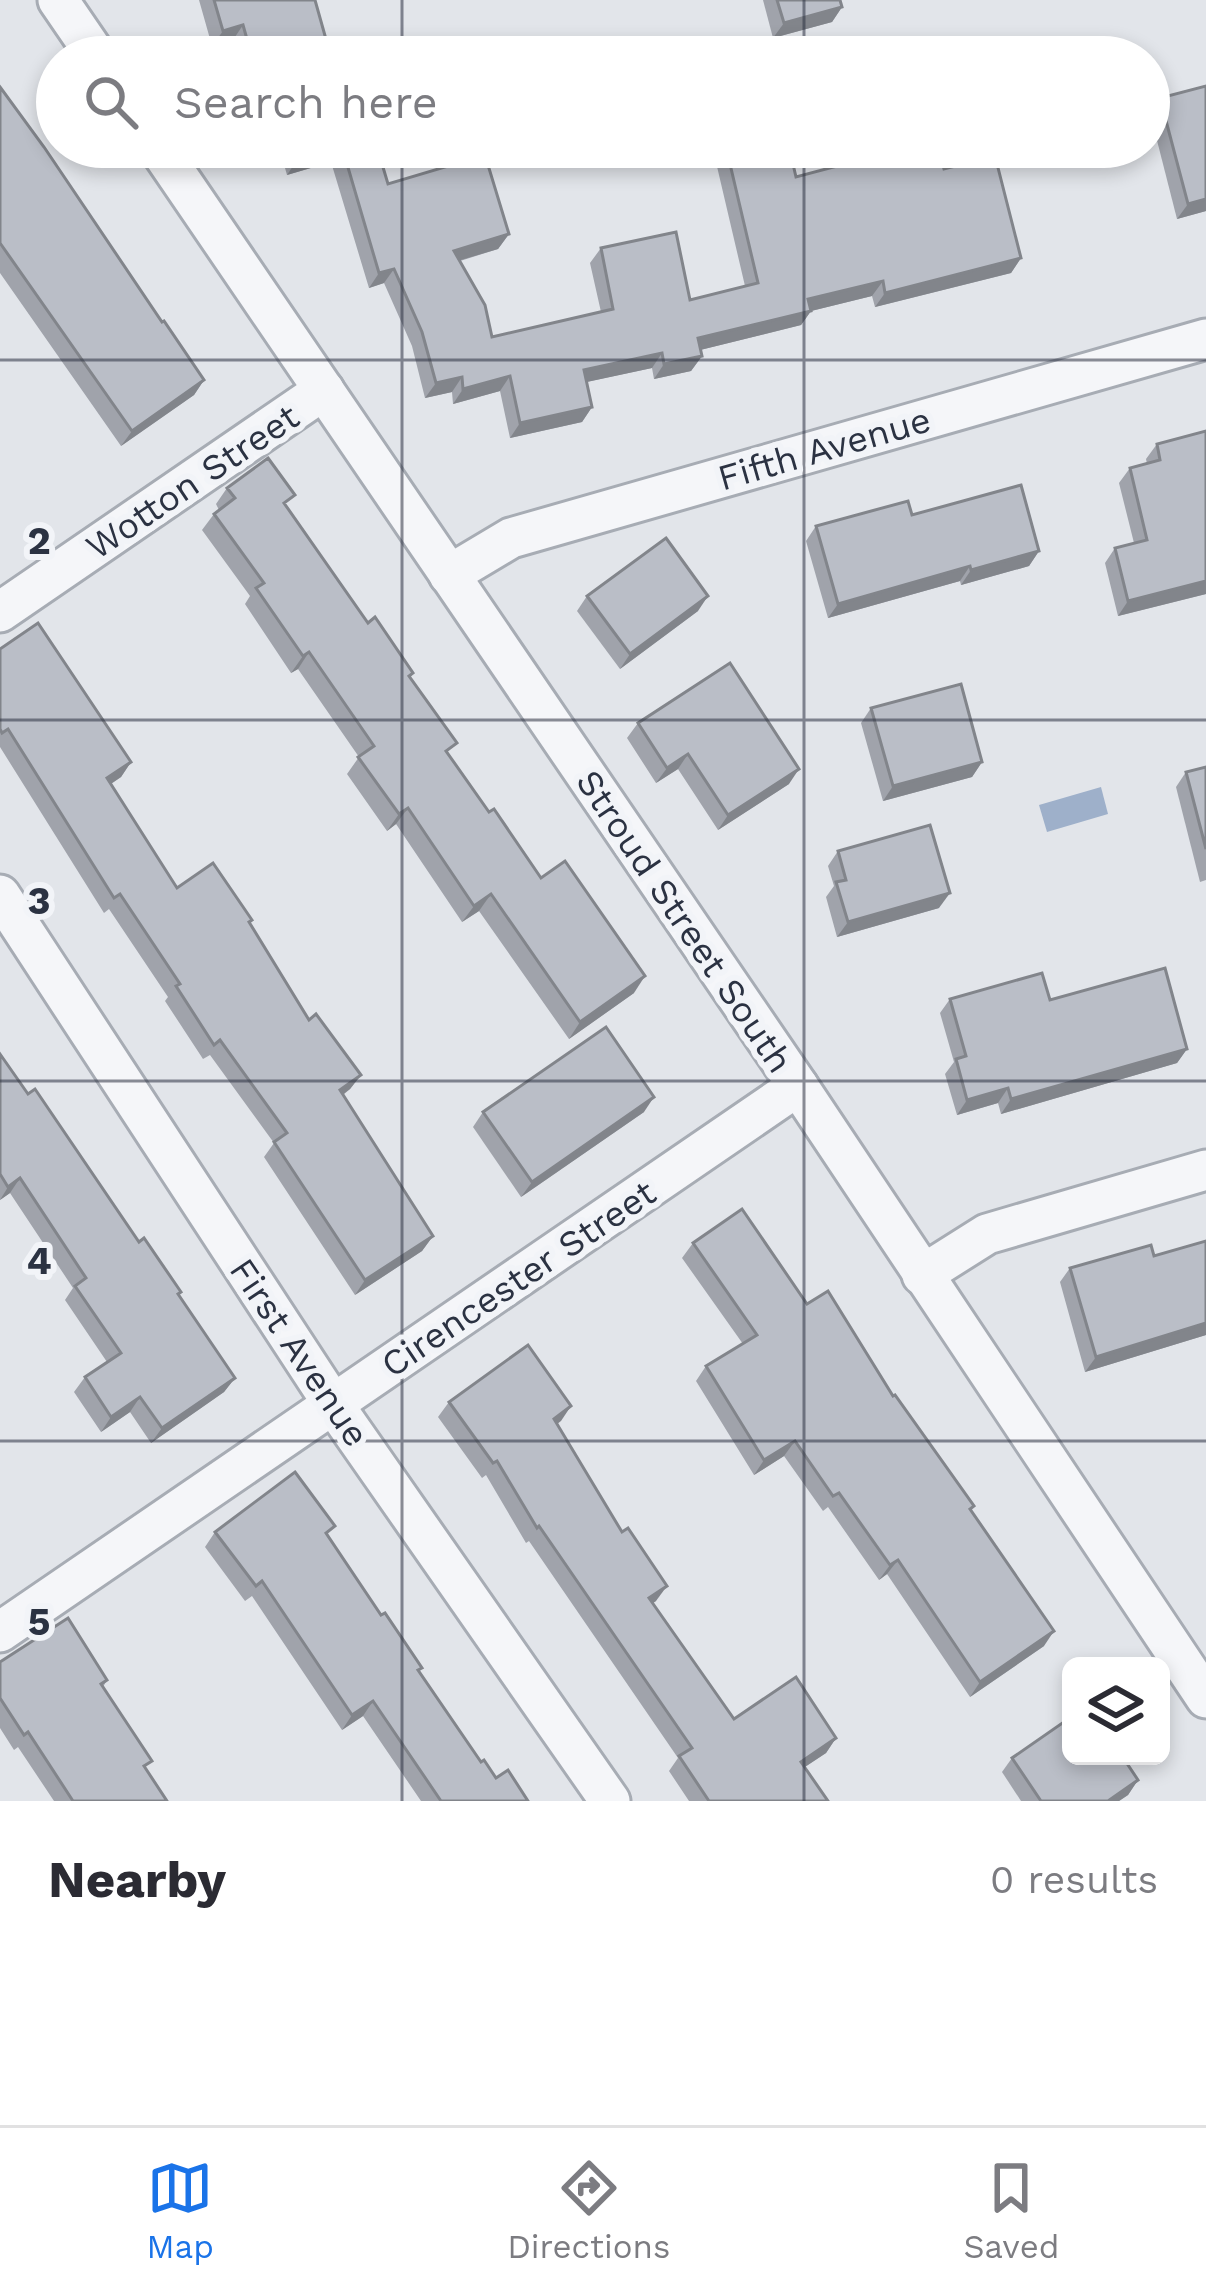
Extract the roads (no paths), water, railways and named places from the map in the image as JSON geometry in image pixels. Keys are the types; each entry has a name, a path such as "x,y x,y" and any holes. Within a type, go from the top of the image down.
{"street":[{"path":"58,0 83,36"},
{"name":"Stroud Street South","path":"172,168 798,1086 1206,1698"},
{"name":"Fifth Avenue","path":"449,575 512,538 1206,338"},
{"name":"Wotton Street","path":"0,612 324,390"},
{"name":"First Avenue","path":"0,895 333,1404 610,1801"},
{"name":"Cirencester Street","path":"0,1632 798,1086"},
{"path":"922,1275 988,1234 1206,1170"}],"water":[{"path":"1101,787 1108,814 1047,832 1039,805"}]}
